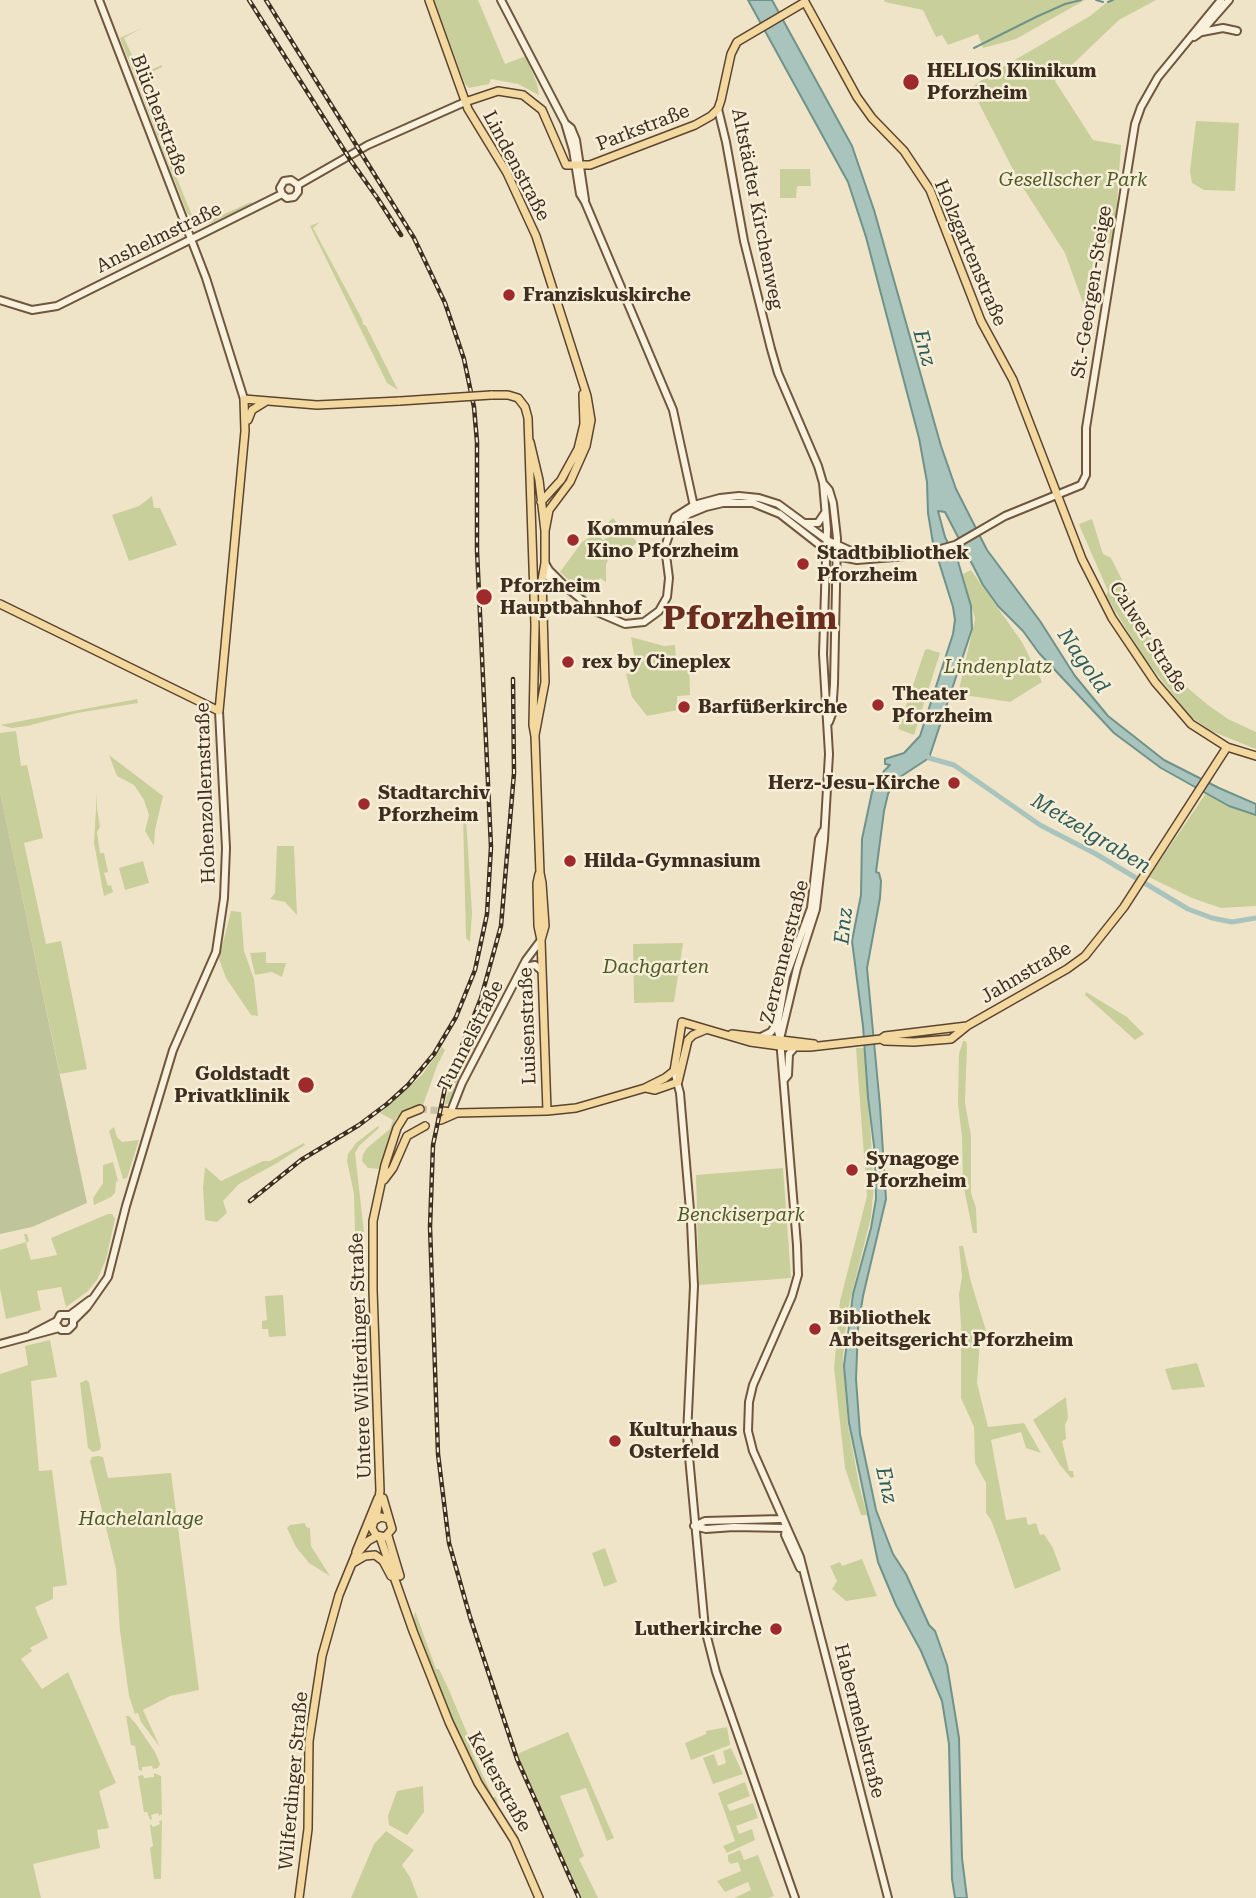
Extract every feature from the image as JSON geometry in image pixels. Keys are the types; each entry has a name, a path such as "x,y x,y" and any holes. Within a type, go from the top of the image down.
{"main road":[{"name":"Blücherstraße","path":"99,0 192,240"},
{"name":"Lindenstraße","path":"429,0 465,102 507,173 531,225 590,409 588,438 570,482 549,510 545,531"},
{"path":"501,0 565,122 574,134 585,202 671,402 694,508"},
{"path":"1219,5 1229,0"},
{"name":"Altstädter Kirchenweg","path":"801,4 749,33 733,47 718,109 758,296 778,373 812,449 823,483"},
{"name":"Holzgartenstraße","path":"801,4 857,97 872,118 904,151 930,190 981,321 1013,380 1059,496"},
{"name":"St.-Georgen-Steige","path":"1189,40 1200,32 1219,5"},
{"name":"St.-Georgen-Steige","path":"1059,496 1078,488 1086,475 1086,428 1134,128 1141,107 1158,77 1219,5"},
{"path":"1200,32 1223,28 1237,31"},
{"name":"Parkstraße","path":"465,102 498,90 523,95 541,110 566,165 578,166 593,164 695,125 718,109"},
{"name":"Anshelmstraße","path":"298,185 368,145 465,102"},
{"name":"Anshelmstraße","path":"291,180 298,185 298,192 294,197 287,198 282,194 280,188 284,181 291,180"},
{"name":"Anshelmstraße","path":"0,300 29,309 49,309 282,194"},
{"name":"Hohenzollernstraße","path":"72,1317 92,1299 106,1281 114,1262 126,1206 173,1050 216,952 220,934 226,842 219,711 245,431 244,399 192,240"},
{"name":"Lindenstraße","path":"531,517 569,467 581,438 584,421 583,388"},
{"path":"244,399 317,405 505,395 518,398 527,414 545,531"},
{"name":"Hohenzollernstraße","path":"245,431 252,410 268,401"},
{"name":"Luisenstraße","path":"529,439 533,563 533,725 540,873 537,883 538,926 541,940 547,1111"},
{"path":"529,483 534,481 545,491 554,488"},
{"path":"823,483 827,540 823,654 829,723"},
{"path":"823,483 834,503 837,546 834,684 829,723"},
{"path":"545,563 566,587 597,612 614,621 635,624 652,618 662,608 668,593 666,547 675,517 730,496 759,498 778,504 827,540 866,558"},
{"path":"694,508 723,503 759,504 780,514 826,550 850,560 919,555 955,545 1005,516 1059,496"},
{"name":"Calwer Straße","path":"1059,496 1091,578 1112,618 1175,707 1191,724 1227,747 1256,756"},
{"path":"804,523 818,523 825,512"},
{"name":"Luisenstraße","path":"535,736 545,682 545,531"},
{"path":"836,575 850,560"},
{"path":"533,563 544,574 566,587"},
{"path":"825,581 829,579 836,583"},
{"path":"0,604 219,711"},
{"name":"Zerrennerstraße","path":"780,1043 792,986 816,909 824,840 829,723"},
{"name":"Jahnstraße","path":"818,1044 881,1039 914,1042 945,1040 958,1035 967,1026 1086,956 1142,880 1227,747"},
{"name":"Zerrennerstraße","path":"798,1275 777,1029 786,976 811,908 819,839 823,831"},
{"name":"Tunnelstraße","path":"449,1113 526,960 541,940"},
{"path":"524,967 535,965 542,971"},
{"path":"761,1037 771,1032 778,1021"},
{"path":"796,1898 709,1650 705,1629 687,1423 694,1286 693,1252 678,1082 674,1071 682,1022 729,1034 761,1037 795,1047 818,1044"},
{"path":"678,1082 690,1037 706,1029"},
{"path":"729,1034 750,1042 818,1044"},
{"path":"679,1038 682,1065"},
{"path":"783,1082 788,1075 789,1054 795,1047"},
{"path":"449,1113 547,1111 591,1105 645,1088 665,1079 674,1071"},
{"path":"645,1088 654,1090 678,1082"},
{"name":"Untere Wilferdinger Straße","path":"388,1519 380,1491 373,1221 385,1165 400,1122 408,1112 420,1109"},
{"name":"Untere Wilferdinger Straße","path":"383,1181 393,1168 407,1136 425,1126"},
{"name":"Habermehlstraße","path":"798,1275 792,1296 758,1368 749,1402 748,1437 781,1519 796,1546 891,1898"},
{"path":"0,1344 24,1338 58,1324 63,1314 72,1317 73,1325 68,1331 58,1324"},
{"path":"354,1560 372,1524 380,1491"},
{"name":"Untere Wilferdinger Straße","path":"372,1524 380,1491"},
{"path":"765,1519 775,1503"},
{"path":"384,1517 393,1527 382,1537 373,1532 372,1524 384,1517"},
{"path":"694,1526 705,1521 781,1519"},
{"name":"Wilferdinger Straße","path":"299,1898 308,1829 309,1741 315,1695 339,1595 372,1524"},
{"path":"694,1526 706,1529 786,1528"},
{"name":"Wilferdinger Straße","path":"361,1548 382,1537"},
{"name":"Kelterstraße","path":"382,1537 408,1617 443,1708 471,1770 509,1832 539,1898"},
{"name":"Kelterstraße","path":"382,1537 417,1641"},
{"path":"354,1560 370,1555 383,1561 408,1617"}],"green space":[{"path":"434,0 478,0 505,64 526,56 539,95 518,84 491,79 489,84 469,88 465,84"},
{"path":"884,0 1085,0 1016,39 983,48 978,34 948,45 942,35 936,37 923,10"},
{"name":"Gesellscher Park","path":"1110,0 1156,0 1119,20 1055,81 1093,140 1121,145 1114,244 1102,242 1088,317 1065,253 1020,183 971,88 1090,16"},
{"path":"142,28 124,38 141,74 162,65 137,80 191,213 199,221 211,220 251,202 252,204 211,223 196,221 187,213 120,38"},
{"path":"1196,121 1239,123 1235,191 1204,190 1192,183 1190,171"},
{"path":"780,169 810,169 811,186 797,186 796,198 780,198"},
{"path":"320,222 313,228 398,390 387,383 310,226"},
{"path":"152,496 154,508 160,508 177,545 129,561 112,515 139,506"},
{"path":"613,518 620,527 623,525 637,542 625,554 621,550 613,551 606,564 606,582 600,578 586,596 560,572 582,542 596,533 603,540 608,537 601,529"},
{"path":"1092,519 1103,554 1111,558 1151,637 1170,667 1182,683 1208,705 1228,719 1256,732 1256,749 1211,731 1190,716 1144,658 1106,596 1108,591 1080,527 1079,524"},
{"name":"Lindenplatz","path":"971,570 1022,642 1042,682 1010,702 958,694 975,619 963,574"},
{"path":"631,637 664,646 675,645 676,660 689,660 690,695 677,696 678,710 647,716 632,697 626,674 637,672"},
{"path":"925,650 940,653 914,735 898,729"},
{"path":"137,699 138,703 77,713 27,726 12,728 0,725"},
{"path":"16,731 21,766 27,765 43,838 24,843 46,944 61,941 87,1069 60,1074 0,792 0,733"},
{"path":"109,755 163,796 154,846 145,831 149,815 144,800 134,785 117,776"},
{"path":"0,792 87,1203 32,1227 0,1234"},
{"path":"97,792 100,853 104,853 108,872 104,873 113,892 104,896 94,843"},
{"path":"1206,793 1229,806 1256,815 1256,906 1221,908 1192,898 1149,877"},
{"path":"466,817 472,913 470,942 466,938 463,818"},
{"path":"277,846 294,846 297,915 285,902 270,899 275,893"},
{"path":"143,861 149,883 125,890 119,868"},
{"path":"231,911 241,912 244,951 254,979 258,1016 251,1015 226,978 219,959"},
{"name":"Dachgarten","path":"683,943 674,1002 634,1003 633,944"},
{"path":"266,952 266,963 286,963 282,977 272,972 255,975 250,953"},
{"path":"1086,992 1127,1017 1144,1034 1135,1040 1085,995"},
{"path":"478,1016 484,1019 470,1045 475,1048 456,1084 450,1103 444,1105 459,1058"},
{"path":"963,1041 966,1041 967,1046 965,1103 971,1136 971,1193 976,1208 977,1233 973,1233 963,1183 958,1104 959,1054"},
{"path":"442,1047 445,1050 423,1105 410,1107 396,1118 380,1169 368,1168 362,1161 363,1154 390,1129 393,1120 380,1113 422,1075"},
{"path":"856,1048 865,1048 874,1185 871,1217 847,1313 843,1359 848,1425 867,1515 861,1515 845,1468 834,1368 840,1301 867,1196"},
{"path":"378,1126 355,1153 364,1232 355,1232 354,1194 348,1154 356,1143"},
{"path":"114,1127 122,1142 139,1140 127,1178 123,1179 109,1131"},
{"path":"304,1143 305,1145 277,1163 239,1184 223,1201 227,1213 217,1222 205,1220 205,1167 221,1181 263,1161 270,1161"},
{"path":"113,1162 118,1181 115,1193 94,1205 93,1198 103,1183 103,1165"},
{"name":"Benckiserpark","path":"783,1168 791,1278 699,1285 696,1175"},
{"path":"112,1214 115,1219 106,1259 97,1280 87,1292 66,1307 61,1287 37,1291 41,1310 6,1319 0,1289 0,1250 26,1242 24,1234 27,1234 29,1241 26,1243 31,1260 57,1255 51,1238"},
{"path":"959,1246 963,1246 988,1337 980,1340 977,1383 988,1427 1024,1423 1041,1453 1026,1448 1021,1432 991,1440 1006,1520 1026,1517 1028,1525 1036,1523 1040,1535 1044,1534 1053,1548 1061,1570 1015,1589 991,1520 986,1513 986,1483 975,1463 974,1427 961,1398 959,1294 962,1277"},
{"path":"283,1295 286,1336 269,1337 268,1329 262,1329 262,1321 267,1320 265,1296"},
{"path":"50,1340 57,1377 31,1381 39,1471 52,1470 67,1585 53,1587 53,1599 35,1607 48,1638 30,1648 32,1651 21,1659 42,1689 68,1672 116,1783 99,1791 109,1828 97,1830 100,1848 33,1864 41,1898 0,1898 0,1374 28,1365 25,1346"},
{"path":"1197,1363 1205,1387 1172,1390 1165,1369"},
{"path":"86,1380 89,1382 101,1446 100,1450 93,1452 88,1448 80,1383"},
{"path":"1066,1397 1068,1418 1065,1425 1066,1439 1062,1441 1069,1471 1073,1471 1074,1477 1071,1478 1033,1420"},
{"name":"Hachelanlage","path":"92,1457 103,1457 108,1478 171,1473 199,1690 170,1696 143,1710 160,1747 141,1722 138,1713 135,1714 129,1696 120,1631 116,1569 90,1461"},
{"path":"305,1523 306,1527 310,1528 311,1546 330,1576 309,1563 296,1547 287,1528"},
{"path":"605,1548 617,1582 604,1587 592,1553"},
{"path":"862,1559 877,1596 846,1601 832,1589 837,1581 830,1566 840,1562 842,1566"},
{"path":"415,1611 436,1669 439,1669 449,1690 472,1745 470,1748 493,1797 496,1797 496,1805 478,1777 445,1703 414,1620"},
{"path":"126,1716 136,1724 155,1752 160,1764 158,1768 142,1767 142,1771 139,1770"},
{"path":"727,1727 730,1745 691,1760 685,1743 706,1734 706,1731"},
{"path":"568,1732 614,1838 607,1841 586,1788 560,1796 584,1856 579,1859 598,1898 581,1898 517,1754"},
{"path":"731,1748 743,1774 713,1784 703,1758 714,1754 718,1766 726,1763 723,1751"},
{"path":"154,1773 161,1776 162,1814 151,1815 150,1820 147,1812 144,1812 138,1776 154,1777"},
{"path":"745,1782 750,1796 727,1805 730,1811 753,1803 758,1818 736,1826 739,1834 752,1829 755,1840 727,1853 723,1846 735,1841 718,1793"},
{"path":"423,1786 424,1812 407,1835 389,1825 388,1816 397,1791"},
{"path":"162,1820 161,1879 154,1879 150,1826 160,1824 159,1821"},
{"path":"386,1831 414,1850 402,1865 418,1898 351,1898 374,1844"},
{"path":"740,1850 744,1860 758,1855 774,1896 734,1898 751,1890 748,1882 725,1892 717,1881 741,1871 738,1862 731,1864 728,1861 728,1855"}],"water":[{"path":"748,0 772,0 852,146 874,210 941,446 956,489 987,550 1040,621 1075,676 1108,716 1164,760 1256,804 1256,815 1229,806 1161,768 1114,733 998,606 983,585 945,512 938,511 945,537 953,553 956,553 971,606 972,629 929,758 894,781 884,811 876,872 879,873 881,881 880,898 867,968 886,1199 863,1296 858,1328 856,1379 860,1434 876,1510 893,1554 906,1574 929,1625 935,1631 947,1665 959,1738 962,1858 967,1898 955,1898 952,1879 949,1744 942,1701 878,1562 849,1423 844,1366 853,1294 876,1199 875,1154 852,941 861,895 862,839 872,792 890,765 885,764 885,759 904,753 920,736 953,634 955,620 933,543 927,482 919,438 866,237 848,182"}],"waterway":[{"path":"974,48 1036,17 1081,0"},
{"path":"1096,0 1103,2"},
{"path":"1108,2 1113,0"},
{"name":"Metzelgraben","path":"925,753 929,758 954,765 1040,825 1096,854 1188,909 1232,922 1256,918"}],"tunnel":[{"path":"420,1109 443,1111"}],"railway":[{"path":"249,0 401,235"},
{"path":"250,1201 301,1160 359,1125 387,1104 408,1085 434,1054 456,1017 475,970 487,914 491,847 477,551 477,442 474,407 464,359 445,303 414,238 266,0"},
{"path":"513,679 514,773 501,926 481,998 445,1088 433,1145 430,1227 438,1454 449,1543 470,1617 517,1759 579,1898"}],"place":[{"name":"HELIOS Klinikum Pforzheim","path":"911,82"},
{"name":"Franziskuskirche","path":"509,295"},
{"name":"Kommunales Kino Pforzheim","path":"573,540"},
{"name":"Stadtbibliothek Pforzheim","path":"803,564"},
{"name":"Pforzheim Hauptbahnhof","path":"484,597"},
{"name":"rex by Cineplex","path":"568,662"},
{"name":"Theater Pforzheim","path":"878,705"},
{"name":"Barfüßerkirche","path":"684,707"},
{"name":"Herz-Jesu-Kirche","path":"954,783"},
{"name":"Stadtarchiv Pforzheim","path":"364,804"},
{"name":"Hilda-Gymnasium","path":"570,861"},
{"name":"Goldstadt Privatklinik","path":"306,1085"},
{"name":"Synagoge Pforzheim","path":"852,1170"},
{"name":"Bibliothek Arbeitsgericht Pforzheim","path":"815,1329"},
{"name":"Kulturhaus Osterfeld","path":"615,1441"},
{"name":"Lutherkirche","path":"776,1629"}],"district":[{"name":"Pforzheim","path":"750,619"}],"water label":[{"name":"Enz","path":"924,348"},
{"name":"Nagold","path":"1083,661"},
{"name":"Enz","path":"844,926"},
{"name":"Enz","path":"886,1485"}]}
